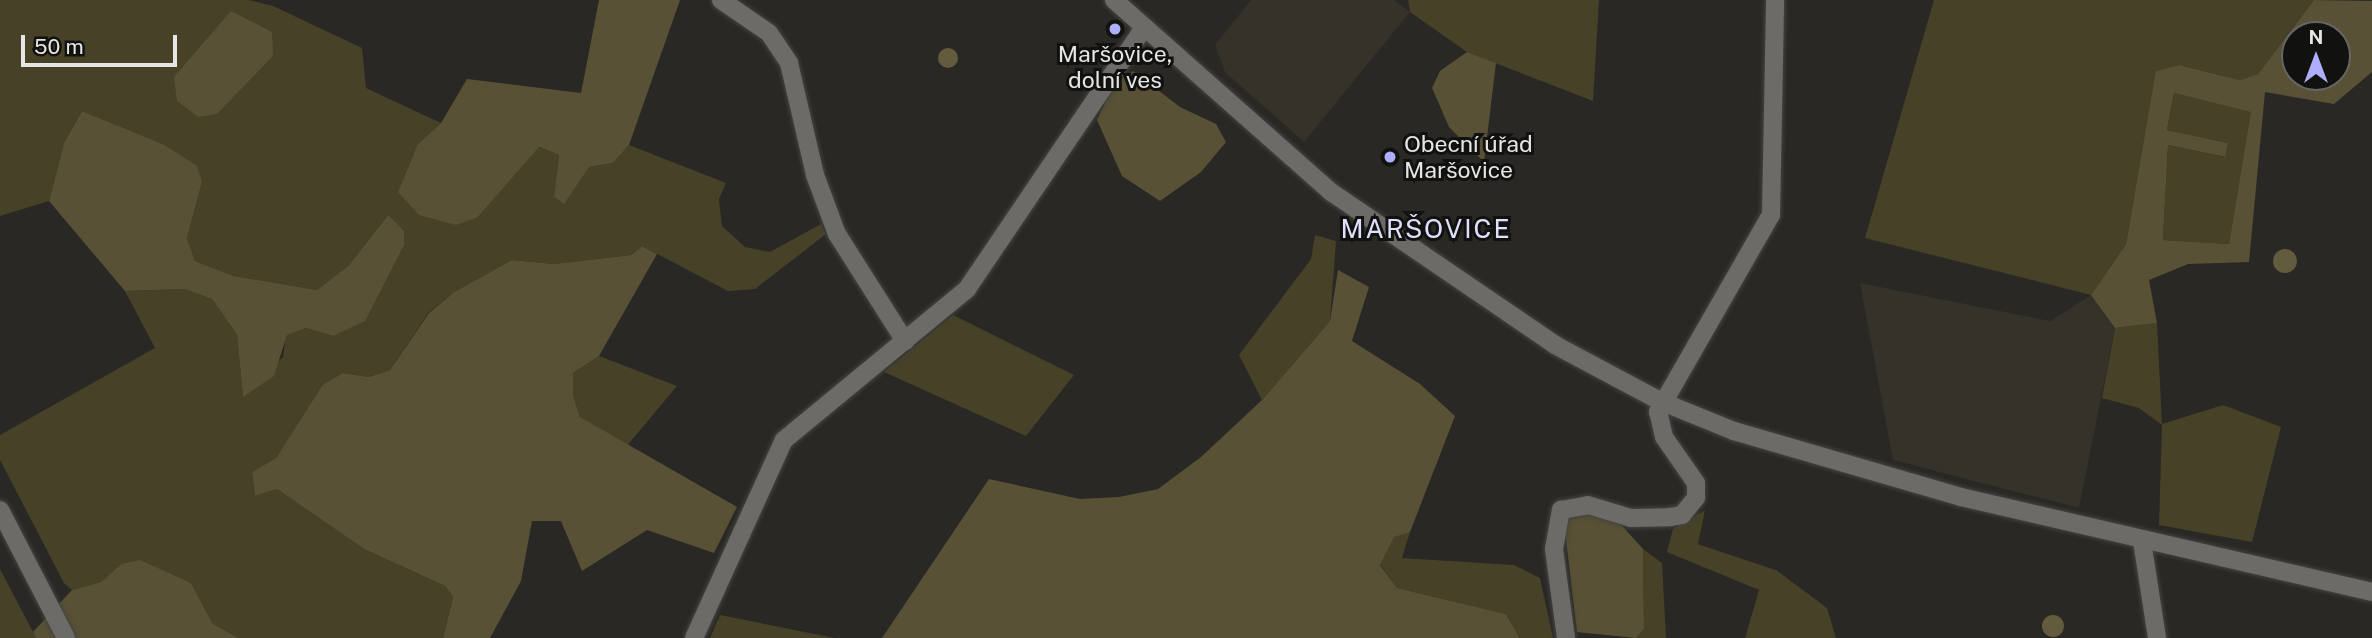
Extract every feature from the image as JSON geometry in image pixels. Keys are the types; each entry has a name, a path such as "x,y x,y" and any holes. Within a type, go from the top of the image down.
{"street":[{"path":"721,0 769,33 789,63 815,175 837,234 905,341"},
{"path":"1114,0 1371,221 1555,345 1660,401 1838,464 2142,541 2372,592"},
{"path":"1566,638 1554,549 1560,510 1588,505 1631,518 1670,517 1682,515 1696,498 1696,482 1659,425 1660,401 1771,215 1774,0"},
{"path":"694,638 784,440 967,289 1144,28"},
{"path":"0,510 66,638"},
{"path":"2142,541 2157,638"}],"shaded area":[{"path":"0,0 249,0 273,6 362,48 366,88 441,123 418,144 478,217 538,147 559,155 554,197 589,167 613,163 629,145 726,183 719,199 722,226 745,247 770,252 821,224 826,234 755,289 728,291 642,246 631,255 554,264 512,260 454,292 429,312 390,370 369,377 343,373 323,384 276,458 252,472 255,496 277,489 364,549 445,586 453,597 443,638 239,638 213,624 191,583 121,564 101,582 72,590 64,583 0,460 0,435 155,348 125,291 185,289 212,299 237,335 243,396 283,357 286,335 306,328 333,336 404,231 387,216 349,265 317,290 234,276 195,261 187,238 202,182 163,144 82,111 64,143 49,201 0,216"},
{"path":"599,0 680,0 629,145 613,163 589,167 564,204 554,197 559,155 539,147 478,217 456,225 419,215 398,192 418,144 441,123 467,79 581,93"},
{"path":"1251,0 1394,0 1410,12 1304,142 1225,72 1215,45"},
{"path":"1408,0 1599,0 1593,101 1467,52 1410,12"},
{"path":"1934,0 2314,0 2298,21 2281,21 2281,44 2258,74 2240,80 2179,65 2157,71 2126,244 2091,295 1865,238"},
{"path":"2314,0 2372,1 2372,72 2351,90 2351,21 2298,21"},
{"path":"231,11 272,32 273,56 217,114 198,117 177,101 174,77"},
{"path":"2281,44 2281,91 2349,91 2334,104 2265,92 2249,262 2188,264 2149,280 2157,323 2115,328 2091,295 2126,244 2156,71 2179,65 2240,80 2258,74","holes":["2174,93 2251,112 2229,244 2163,240 2168,145 2225,157 2228,143 2167,130"]},
{"path":"948,48 955,51 958,58 955,65 948,68 941,65 938,58 941,51"},
{"path":"1467,52 1496,63 1484,162 1449,127 1432,88 1440,71"},
{"path":"1133,71 1180,107 1216,124 1226,142 1201,172 1160,201 1122,176 1097,120 1115,82"},
{"path":"2174,93 2252,111 2229,244 2163,240 2168,145 2224,157 2228,143 2167,130"},
{"path":"82,111 163,144 197,166 202,182 187,238 195,261 234,276 317,290 349,265 388,215 404,231 404,245 365,321 333,336 306,328 287,335 274,376 243,397 237,335 212,299 185,289 125,291 49,201 64,143"},
{"path":"1315,235 1336,241 1330,321 1262,400 1239,355 1311,259"},
{"path":"642,246 657,254 599,356 573,373 573,395 580,417 737,507 714,553 647,530 582,571 561,521 532,521 521,581 490,638 443,638 453,597 445,586 364,549 277,489 255,496 252,472 276,458 323,384 343,373 369,377 390,370 429,313 454,292 512,260 554,264 631,255"},
{"path":"2285,249 2294,252 2297,261 2294,270 2285,273 2276,270 2273,261 2276,252"},
{"path":"1338,270 1369,287 1352,341 1420,384 1455,416 1410,532 1394,537 1380,565 1397,588 1506,614 1520,638 882,638 989,479 1080,499 1119,497 1158,489 1201,457 1262,400 1330,321"},
{"path":"1860,283 2050,321 2091,295 2115,328 2079,508 1893,460"},
{"path":"953,315 1074,375 1026,436 884,372"},
{"path":"2157,323 2162,424 2223,405 2281,427 2252,542 2159,525 2162,425 2139,408 2102,398 2115,328"},
{"path":"599,356 677,386 626,447 580,417 573,395 573,373"},
{"path":"1586,510 1616,519 1643,549 1644,629 1636,638 1577,632 1564,523 1572,513"},
{"path":"1705,510 1698,544 1776,570 1827,608 1836,638 1745,638 1759,590 1667,552 1673,529"},
{"path":"1410,532 1402,558 1514,565 1540,578 1553,638 1520,638 1506,614 1397,588 1380,564 1394,536"},
{"path":"1643,549 1662,563 1666,638 1636,638 1644,629"},
{"path":"140,560 191,583 213,624 239,638 36,638 33,632 72,590 101,582 121,564"},
{"path":"0,569 33,632 36,638 0,638"},
{"path":"720,615 835,638 710,638"},
{"path":"2053,615 2061,618 2064,626 2061,634 2053,637 2045,634 2042,626 2045,618"}],"place":[{"name":"Maršovice, dolní ves","path":"1115,29"},
{"name":"Obecní úřad Maršovice","path":"1390,157"}],"district":[{"name":"MARŠOVICE","path":"1426,229"}]}
